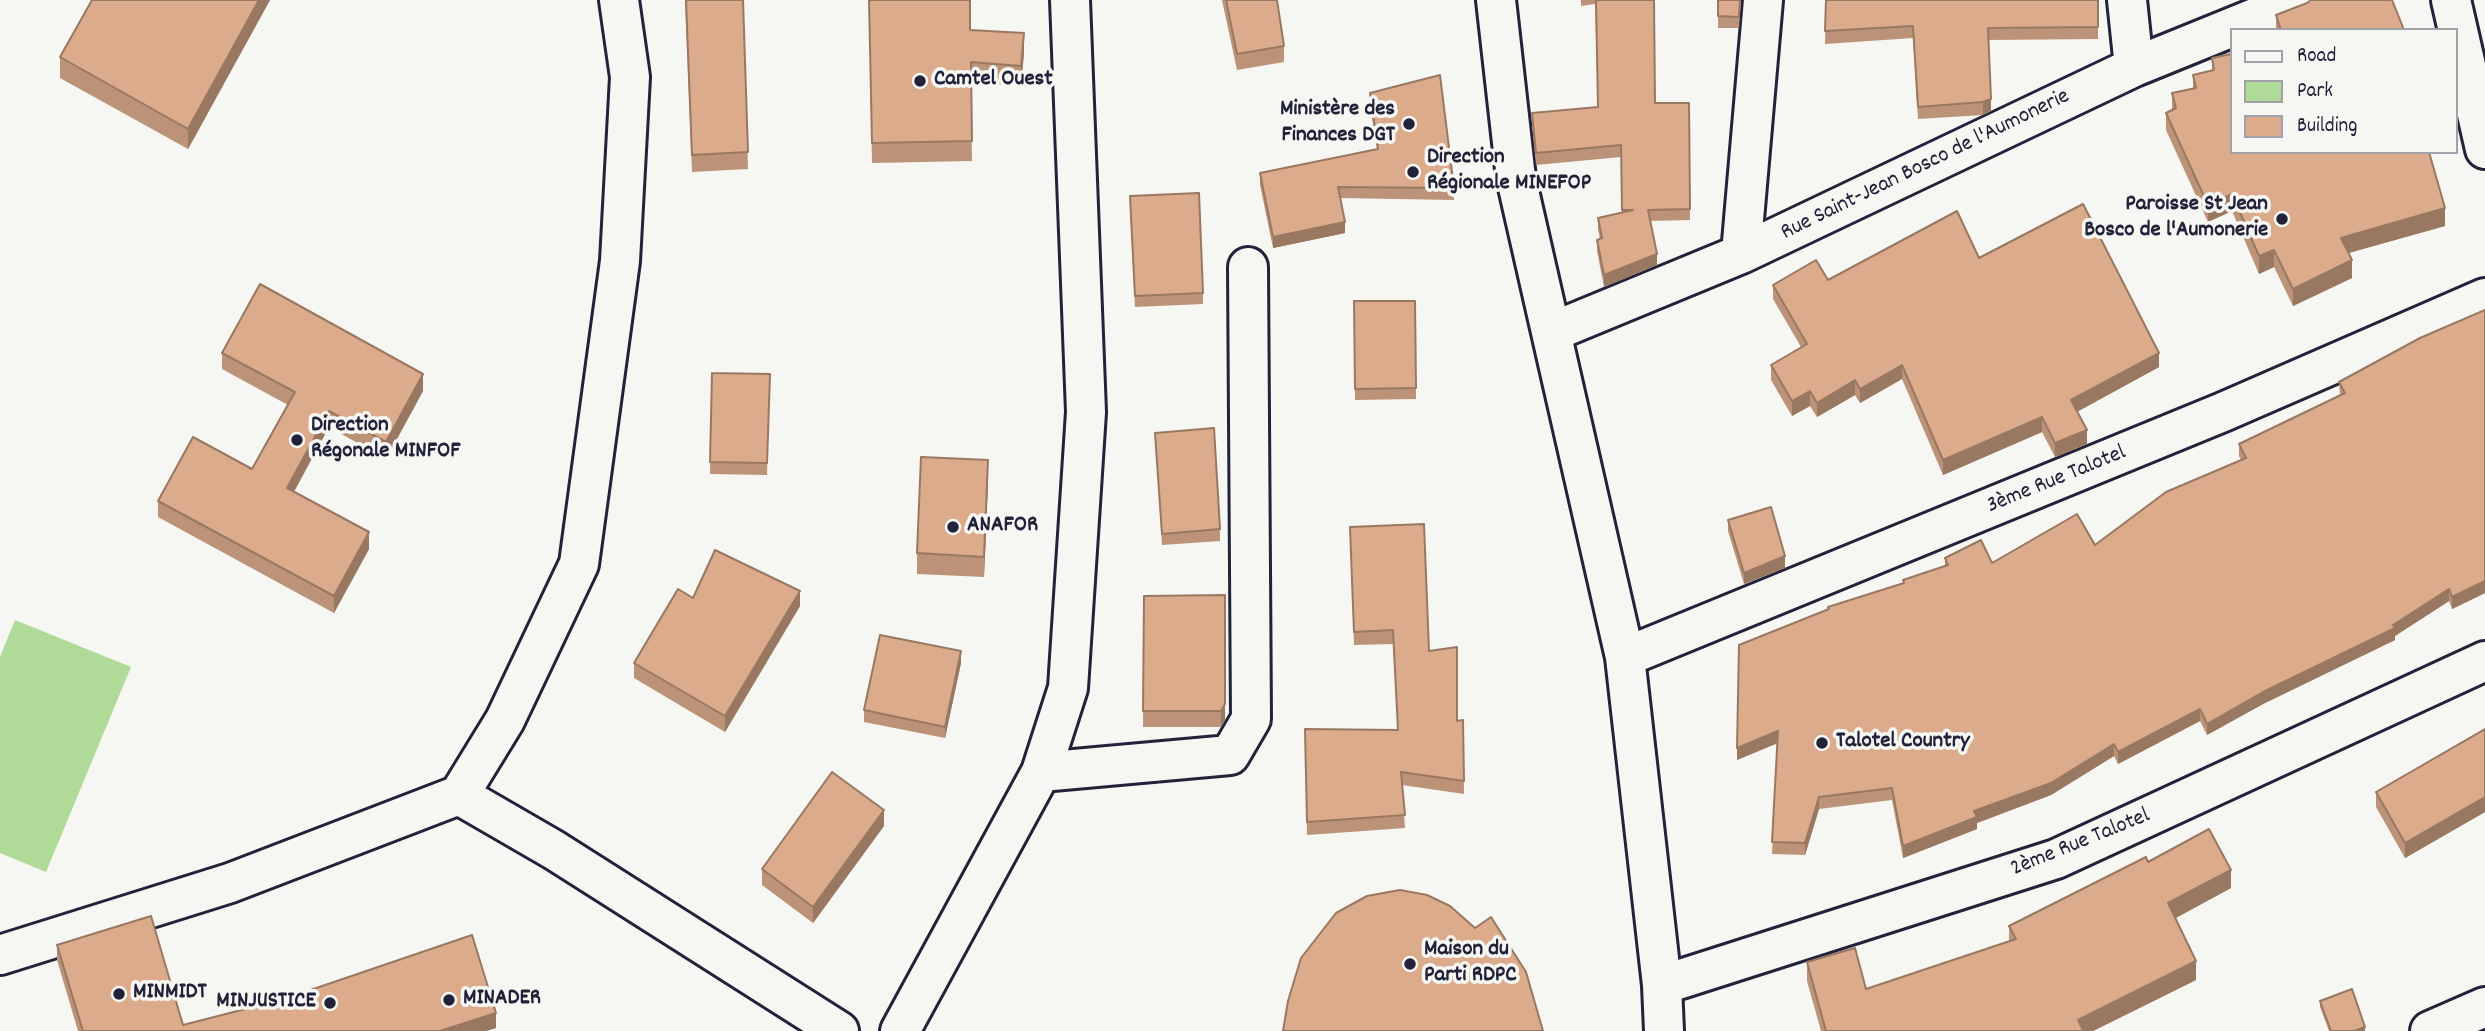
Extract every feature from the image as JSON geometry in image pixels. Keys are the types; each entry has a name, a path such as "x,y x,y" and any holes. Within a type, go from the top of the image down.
{"street":[{"path":"0,955 230,883 459,795 505,720 579,564 620,261 630,77 619,0"},
{"path":"900,1031 1041,772 1068,688 1086,412 1070,0"},
{"path":"1496,0 1516,178 1625,657 1662,985 1664,1031"},
{"path":"1741,254 1763,0"},
{"path":"2127,0 2134,67"},
{"name":"Rue Saint-Jean Bosco de l'Aumonerie","path":"1552,332 1741,254 2134,67 2299,0"},
{"path":"2451,0 2485,149"},
{"path":"1041,772 1230,755 1251,719 1248,267"},
{"name":"3ème Rue Talotel","path":"1625,657 2223,412 2485,298"},
{"name":"2ème Rue Talotel","path":"1662,985 2056,859 2485,661"},
{"path":"459,795 554,850 839,1031"},
{"path":"2430,1031 2485,1007"}],"green space":[{"path":"15,620 131,667 46,872 0,853 0,657"}],"building":[{"path":"92,0 259,0 188,129 60,57"},
{"path":"686,0 743,0 748,152 692,155"},
{"name":"Camtel Ouest","path":"869,0 970,0 970,30 1024,33 1021,66 971,62 972,141 872,143"},
{"path":"1226,0 1277,0 1284,46 1237,54"},
{"path":"1596,0 1654,0 1655,103 1689,103 1690,209 1648,210 1657,254 1604,275 1597,240 1602,238 1598,218 1633,210 1622,210 1621,145 1536,153 1532,113 1598,107"},
{"path":"1718,0 1740,0 1739,17 1718,16"},
{"path":"1826,0 2098,0 2098,27 1988,28 1991,99 1983,102 1918,107 1913,26 1825,31"},
{"path":"2311,0 2392,0 2403,28 2280,28 2276,15"},
{"path":"2230,54 2230,154 2430,154 2445,208 2341,238 2352,260 2293,289 2274,250 2259,256 2232,194 2208,205 2166,113 2176,108 2172,93 2196,88 2193,75 2214,70 2212,58"},
{"path":"1440,75 1454,188 1338,187 1345,222 1273,237 1260,173 1378,149 1370,93"},
{"path":"1199,193 1203,293 1135,296 1130,196"},
{"path":"2083,204 2159,353 2071,400 2087,430 2055,443 2042,417 1943,460 1902,365 1860,389 1855,380 1817,403 1810,391 1792,401 1771,365 1807,344 1773,285 1816,260 1828,280 1957,211 1979,258"},
{"path":"260,284 423,374 386,442 329,411 287,488 369,532 334,596 158,501 193,437 252,469 295,392 222,353"},
{"path":"1354,301 1415,301 1416,388 1355,389"},
{"path":"2485,310 2485,581 2452,597 2449,589 2393,625 2395,628 2263,692 2207,724 2200,709 2118,752 2114,744 2051,783 1974,811 1977,817 1903,846 1892,788 1819,797 1805,843 1772,842 1778,731 1737,748 1739,645 1829,609 1828,607 1904,583 1903,580 1948,565 1945,558 1981,540 1992,563 2077,514 2095,545 2166,492 2246,458 2239,444 2345,393 2339,382 2420,338"},
{"path":"712,373 770,374 767,463 710,462"},
{"path":"1214,428 1220,529 1162,534 1155,433"},
{"name":"ANAFOR","path":"921,457 988,460 984,557 917,553"},
{"path":"1771,507 1785,556 1744,573 1728,520"},
{"path":"1424,524 1429,651 1457,647 1457,721 1463,720 1464,781 1401,772 1405,815 1307,822 1305,729 1398,730 1393,630 1354,632 1350,527"},
{"path":"715,550 800,591 725,716 634,663 678,589 693,598"},
{"path":"1225,595 1225,704 1221,711 1143,711 1144,596"},
{"path":"880,635 961,651 945,727 864,710"},
{"path":"2485,729 2485,797 2405,843 2376,792"},
{"path":"832,772 884,810 813,907 762,869"},
{"path":"2209,829 2231,870 2168,903 2196,961 2078,1020 2083,1030 1826,1031 1807,962 1855,948 1866,989 2016,939 2009,926 2146,857 2148,862"},
{"name":"Maison du Parti RDPC","path":"1400,890 1427,895 1450,906 1475,928 1491,917 1526,972 1543,1031 1283,1031 1288,1001 1301,958 1336,913 1367,896"},
{"path":"151,916 183,1025 284,999 472,935 496,1013 440,1031 83,1031 57,945"},
{"path":"2352,989 2365,1027 2354,1031 2331,1031 2320,1001"}],"place":[{"name":"Camtel Ouest","path":"920,81"},
{"name":"Ministère des Finances DGT","path":"1409,124"},
{"name":"Direction Régionale MINEFOP","path":"1413,172"},
{"name":"Paroisse St Jean Bosco de l'Aumonerie","path":"2282,219"},
{"name":"Direction Régonale MINFOF","path":"297,440"},
{"name":"ANAFOR","path":"953,527"},
{"name":"Talotel Country","path":"1822,743"},
{"name":"Maison du Parti RDPC","path":"1410,964"},
{"name":"MINMIDT","path":"119,994"},
{"name":"MINADER","path":"449,1000"},
{"name":"MINJUSTICE","path":"330,1003"}]}
